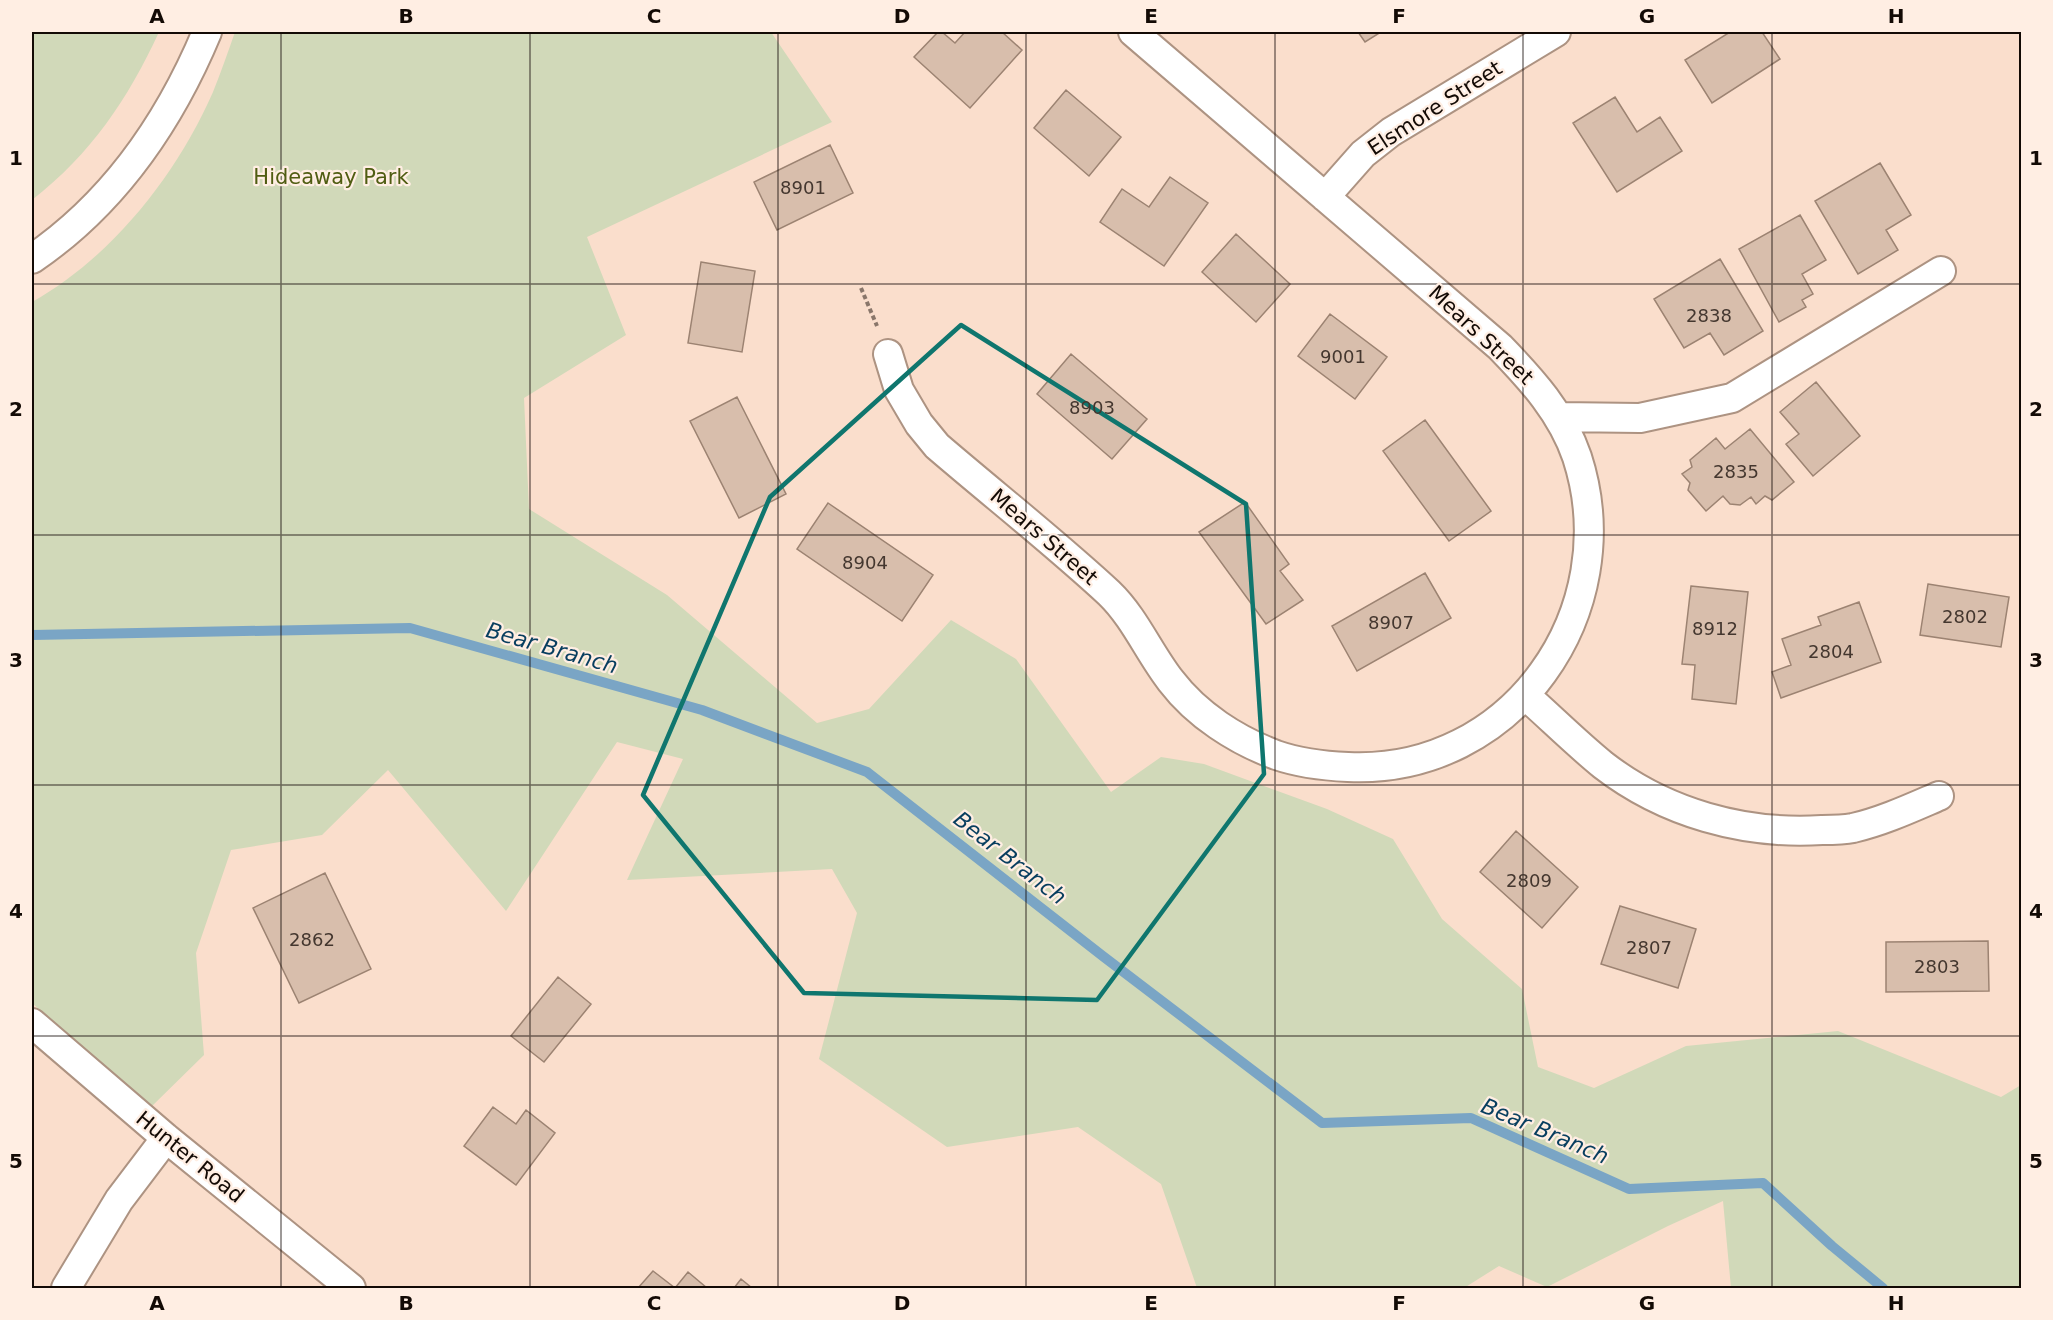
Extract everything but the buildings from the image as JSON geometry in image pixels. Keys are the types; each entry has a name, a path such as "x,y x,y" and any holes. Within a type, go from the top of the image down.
{"street":[{"path":"32,259 55,243 94,208 128,172 157,129 207,32"},
{"name":"Mears Street","path":"888,354 899,390 919,424 937,446 1111,595 1140,632 1171,681 1202,713 1240,739 1277,756 1322,766 1365,768 1396,765 1436,754 1473,737 1504,714 1525,694 1551,663 1570,628 1584,583 1589,540 1586,498 1577,457 1559,417 1534,382 1500,348 1133,32"},
{"name":"Elsmore Street","path":"1325,197 1363,154 1391,132 1556,32"},
{"path":"1559,417 1640,418 1732,398 1941,271"},
{"path":"1525,694 1604,765 1644,792 1693,814 1746,827 1796,832 1851,829 1889,818 1939,796"},
{"name":"Hunter Road","path":"32,1023 166,1138 351,1288"},
{"path":"66,1288 119,1200 166,1138"}],"path":[{"path":"861,288 888,354"}],"highlighted area":[{"path":"961,325 1246,504 1264,774 1097,1000 804,993 643,795 770,497"}],"green space":[{"path":"32,32 159,32 134,80 106,124 72,164 32,200"},
{"name":"Hideaway Park","path":"235,32 771,32 832,122 587,237 626,335 524,398 529,509 667,595 817,723 869,709 951,620 1016,659 1111,792 1161,757 1204,764 1327,809 1393,839 1442,919 1522,989 1538,1067 1594,1088 1686,1046 1838,1031 2001,1097 2021,1085 2021,1288 1731,1288 1723,1201 1547,1287 1499,1266 1464,1288 1197,1288 1161,1184 1078,1127 947,1147 819,1059 857,913 832,869 627,880 683,759 617,742 506,911 388,770 322,835 231,850 196,953 204,1055 150,1108 32,1003 32,302 61,284 89,262 139,212 161,183 198,123 213,92"}],"waterway":[{"name":"Bear Branch","path":"32,635 410,628 702,710 867,772 1322,1123 1471,1118 1629,1189 1763,1183 1832,1246 1883,1288"}]}
